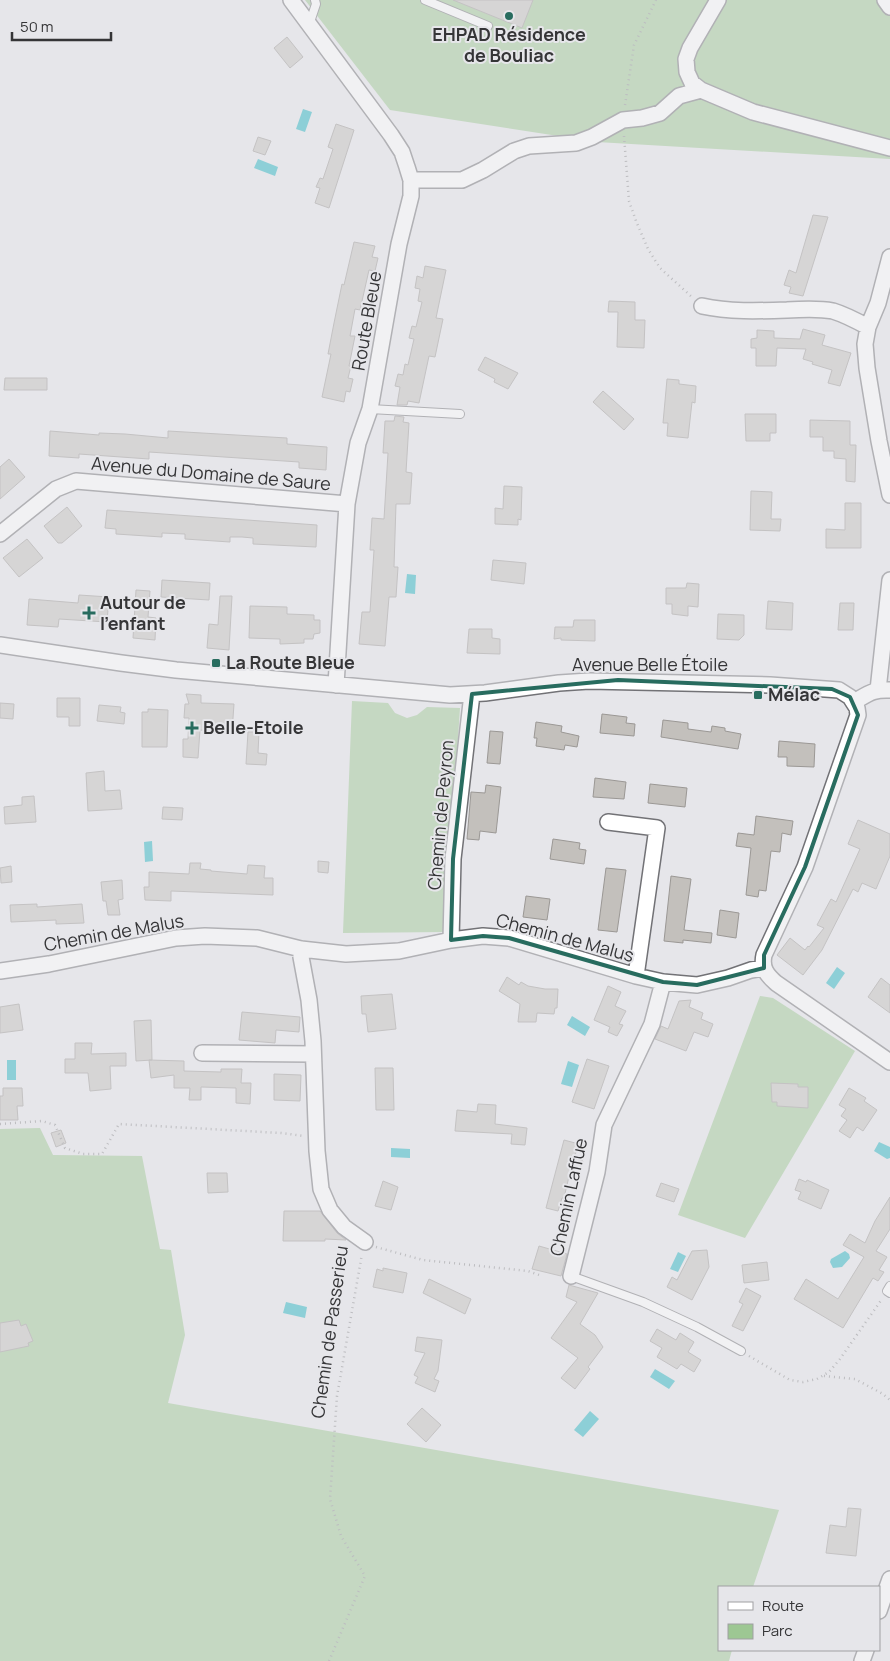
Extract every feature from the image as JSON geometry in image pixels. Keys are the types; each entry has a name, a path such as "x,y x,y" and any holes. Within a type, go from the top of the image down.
{"street":[{"name":"Route Bleue","path":"291,0 391,135 402,152 411,180 410,196 399,244 370,409 358,443 347,504 336,684"},
{"path":"718,0 690,48 686,59 687,72 692,83 701,90 753,112 890,148"},
{"path":"885,0 890,7"},
{"path":"411,180 462,180 483,170 499,159 529,146 576,142 592,137 622,120 642,118 660,113 679,96 701,90"},
{"path":"890,257 878,304 868,327 865,344 879,441 890,496"},
{"path":"702,306 718,309 745,310 819,309 833,311 852,318 868,327"},
{"name":"Avenue du Domaine de Saure","path":"0,534 56,488 76,481 347,504"},
{"path":"888,1057 776,983 769,977 764,968 764,955 806,867 858,715 854,702 884,690 890,580"},
{"name":"Avenue Belle Étoile","path":"0,645 121,663 450,695 559,683 618,680 832,688 845,693 854,702"},
{"name":"Chemin de Peyron","path":"451,940 453,859 472,694"},
{"path":"608,822 657,828 636,976"},
{"name":"Chemin de Malus","path":"0,971 49,964 176,938 205,936 257,938 301,949 346,954 399,951 451,940 483,936 509,938 636,976 663,982 697,985 764,968"},
{"name":"Chemin de Passerieu","path":"301,949 309,1000 321,1189 330,1210 344,1227 364,1242"},
{"name":"Chemin Laffue","path":"571,1276 597,1172 604,1125 652,1024 663,982"},
{"path":"202,1053 313,1054"},
{"path":"880,1608 890,1579"}],"lane":[{"path":"309,25 316,4 315,0"},
{"path":"425,0 488,26"},
{"path":"370,409 460,414"},
{"name":"Chemin Laffue","path":"571,1276 643,1302 741,1351"}],"path":[{"path":"656,0 634,45 622,120 629,201 648,249 660,268 702,306"},
{"path":"0,1124 42,1121 56,1125 65,1148 83,1154 102,1154 119,1124 281,1133 317,1138"},
{"name":"Chemin Laffue","path":"364,1242 384,1250 423,1260 528,1271 542,1276"},
{"name":"Chemin de Passerieu","path":"329,1661 365,1576 341,1536 330,1499 337,1396 364,1242"},
{"path":"741,1351 790,1380 803,1382 817,1379 829,1372 840,1359 889,1290"},
{"path":"822,1376 855,1379 883,1394 890,1400"}],"highlighted area":[{"path":"618,680 832,689 850,697 858,715 805,867 764,955 764,968 697,985 663,982 509,938 483,936 451,940 453,859 472,694"}],"green space":[{"path":"305,0 890,0 890,159 597,142 390,110"},
{"path":"352,701 388,703 395,713 407,718 417,715 427,707 460,708 445,932 343,933"},
{"path":"760,996 773,998 855,1051 745,1238 678,1215"},
{"path":"40,1128 53,1155 142,1156 160,1249 171,1250 185,1335 168,1403 779,1510 753,1586 718,1586 718,1651 732,1651 729,1661 0,1661 0,1129"}],"water":[{"path":"303,109 312,112 305,132 296,129"},
{"path":"258,159 278,167 275,176 254,168"},
{"path":"407,574 416,575 415,594 405,593"},
{"path":"152,841 153,861 145,862 144,842"},
{"path":"837,967 845,973 834,989 826,983"},
{"path":"572,1016 590,1027 585,1036 567,1025"},
{"path":"7,1060 16,1060 16,1080 7,1080"},
{"path":"568,1061 579,1065 572,1087 561,1084"},
{"path":"879,1142 890,1147 890,1158 887,1159 874,1151"},
{"path":"391,1148 410,1149 410,1158 391,1157"},
{"path":"845,1251 849,1254 850,1258 842,1267 833,1268 830,1262 831,1259"},
{"path":"678,1252 686,1256 678,1272 670,1269"},
{"path":"286,1302 307,1307 305,1318 283,1313"},
{"path":"655,1369 675,1381 669,1389 650,1377"},
{"path":"590,1411 599,1419 583,1437 574,1430"}],"building":[{"name":"EHPAD Résidence de Bouliac","path":"453,0 533,0 522,28"},
{"path":"287,37 303,57 290,68 274,48"},
{"path":"336,124 354,130 329,208 315,203 320,188 316,187 320,178 323,179 333,149 328,147"},
{"path":"258,137 271,141 265,155 253,151"},
{"path":"813,215 828,217 803,296 789,293 791,287 784,285 789,270 796,273"},
{"path":"354,242 375,246 372,257 378,258 375,271 369,270 360,310 355,309 350,336 355,336 348,378 353,379 350,392 346,391 344,402 322,397 331,354 328,354 342,284 344,285"},
{"path":"425,266 446,270 436,318 443,319 435,357 429,356 419,403 408,401 407,405 397,405 400,387 395,386 398,374 403,375 405,364 408,365 414,339 409,338 412,326 416,327 422,302 418,301 420,289 415,288 417,276 423,278"},
{"path":"609,301 635,302 635,320 645,320 644,348 617,347 618,312 608,312"},
{"path":"803,329 825,335 822,345 851,353 840,386 828,383 832,370 803,359 806,349 777,348 776,366 756,366 756,348 751,348 751,339 757,338 757,330 774,331 774,338 800,339"},
{"path":"485,357 518,373 508,389 494,382 495,379 478,370"},
{"path":"5,378 47,378 47,390 4,390"},
{"path":"667,379 679,380 679,384 696,386 695,403 692,402 688,438 667,436 668,423 663,423"},
{"path":"603,391 634,419 624,430 593,402"},
{"path":"745,414 776,414 776,433 770,433 770,441 746,441"},
{"path":"395,416 404,417 403,422 409,423 406,472 412,473 410,504 396,504 394,567 398,567 396,597 389,597 385,646 359,644 362,612 370,612 374,550 370,550 372,518 384,519 388,453 383,453 385,421 394,421"},
{"path":"810,420 850,421 850,445 856,445 855,482 846,481 846,459 834,458 834,451 823,451 823,437 810,437"},
{"path":"50,431 168,438 168,431 287,438 287,444 327,447 326,470 299,468 299,462 149,452 149,459 79,454 79,458 49,456"},
{"path":"9,459 25,477 0,499 0,467"},
{"path":"504,486 522,487 521,520 518,519 518,525 495,524 495,508 503,509"},
{"path":"751,491 772,492 771,519 781,519 780,531 750,530"},
{"path":"845,503 861,503 861,548 826,548 826,529 845,530"},
{"path":"67,507 82,526 62,543 58,543 44,526"},
{"path":"107,510 317,525 316,547 253,544 253,538 242,537 230,537 230,542 185,539 185,534 162,533 162,537 116,534 116,529 105,528"},
{"path":"27,539 43,558 19,577 3,558"},
{"path":"493,560 526,563 524,584 491,580"},
{"path":"162,580 210,583 209,600 161,597"},
{"path":"687,583 699,584 698,607 688,606 688,616 672,614 672,604 666,604 666,588 686,588"},
{"path":"136,590 150,591 148,617 156,618 155,640 133,638"},
{"path":"79,595 109,597 107,622 59,619 58,627 27,625 29,599 78,603"},
{"path":"220,596 232,596 229,650 207,648 209,624 218,625"},
{"path":"768,601 793,603 792,630 766,629"},
{"path":"840,603 854,603 853,630 838,630"},
{"path":"250,606 287,607 287,614 314,615 314,620 320,620 320,633 314,634 313,639 304,639 304,643 280,644 280,639 249,638"},
{"path":"718,614 744,615 744,635 739,640 717,639"},
{"path":"574,620 595,620 595,641 554,639 555,627 573,627"},
{"path":"469,629 492,629 492,638 500,639 500,654 467,653"},
{"path":"186,694 201,695 201,703 234,704 232,732 200,730 198,758 183,757 183,739 188,739 189,718 184,718 185,704 189,704"},
{"path":"57,698 80,698 80,726 69,726 69,717 57,717"},
{"path":"0,703 14,704 13,719 0,718"},
{"path":"99,705 121,707 120,712 125,713 124,724 97,721"},
{"path":"148,709 168,710 167,747 142,747 142,712 148,712"},
{"path":"602,714 627,717 626,723 635,724 634,736 600,733"},
{"path":"663,720 688,723 688,729 711,732 712,726 725,728 725,731 741,734 738,749 661,737"},
{"path":"536,722 562,726 561,732 579,736 577,747 565,745 564,750 536,746 537,738 534,738"},
{"path":"490,731 503,732 500,764 487,763"},
{"path":"248,732 259,732 258,753 267,754 266,765 246,764"},
{"path":"779,741 815,744 814,767 787,766 787,757 778,757"},
{"path":"104,771 105,791 120,790 122,809 88,811 86,773"},
{"path":"595,778 626,782 624,799 593,797"},
{"path":"650,784 687,788 685,807 648,803"},
{"path":"486,785 501,787 496,833 480,831 479,840 467,839 471,792 485,793"},
{"path":"34,796 36,822 5,824 4,807 22,805 22,797"},
{"path":"163,807 183,808 182,820 162,819"},
{"path":"756,816 793,821 791,835 782,833 780,852 771,851 766,891 759,890 758,897 746,895 751,848 736,846 738,833 754,835"},
{"path":"858,820 890,834 890,856 876,889 862,883 858,892 853,889 822,950 803,975 777,955 790,938 805,950 824,928 817,925 831,899 836,902 860,849 848,844"},
{"path":"553,839 580,843 579,849 586,850 584,864 550,859"},
{"path":"318,861 329,862 328,873 318,872"},
{"path":"190,863 201,863 200,869 247,874 248,865 265,866 264,878 273,878 273,895 171,891 171,901 145,900 144,887 149,887 149,872 189,874"},
{"path":"11,866 12,882 1,883 0,868"},
{"path":"606,868 626,870 617,932 598,930"},
{"path":"671,876 691,879 684,930 712,933 711,943 683,940 683,943 664,941"},
{"path":"122,880 123,899 118,900 120,915 108,915 106,901 103,901 101,882"},
{"path":"526,896 550,899 547,920 523,917"},
{"path":"37,904 37,907 82,904 84,923 56,924 56,920 11,922 10,905"},
{"path":"720,910 739,913 736,938 717,935"},
{"path":"507,977 519,985 521,982 528,986 558,989 557,1008 555,1008 554,1014 537,1013 536,1022 518,1022 520,1004 499,991"},
{"path":"881,978 890,985 890,1013 868,997"},
{"path":"608,986 621,992 615,1006 626,1011 619,1024 623,1025 617,1036 608,1032 610,1027 594,1020"},
{"path":"392,994 396,1029 368,1032 366,1014 362,1014 361,996"},
{"path":"691,1000 689,1007 703,1013 701,1019 713,1024 708,1037 694,1032 686,1051 655,1039 661,1026 668,1029 679,1001"},
{"path":"19,1004 23,1030 0,1033 0,1007"},
{"path":"242,1012 300,1017 299,1032 276,1030 275,1043 239,1040"},
{"path":"151,1020 152,1060 136,1061 134,1021"},
{"path":"75,1043 92,1043 91,1054 126,1053 126,1066 110,1066 111,1089 90,1091 88,1073 65,1073 65,1059 75,1059"},
{"path":"587,1059 609,1066 594,1109 572,1102"},
{"path":"149,1060 184,1061 184,1071 221,1072 221,1069 242,1069 241,1083 251,1083 250,1104 236,1103 236,1088 201,1087 201,1100 189,1100 190,1088 174,1088 174,1075 151,1078"},
{"path":"375,1068 393,1068 394,1110 376,1110"},
{"path":"274,1074 301,1075 300,1101 274,1100"},
{"path":"771,1083 798,1084 798,1087 808,1087 808,1108 777,1106 777,1102 772,1102"},
{"path":"3,1088 22,1088 23,1106 17,1106 18,1120 0,1120 0,1096 3,1096"},
{"path":"849,1088 866,1098 864,1101 877,1110 863,1131 857,1127 850,1138 839,1131 847,1120 841,1116 846,1109 839,1105"},
{"path":"478,1104 496,1105 495,1124 527,1128 525,1145 511,1144 512,1134 455,1131 457,1110 477,1112"},
{"path":"61,1130 66,1143 56,1147 51,1133"},
{"path":"564,1140 579,1144 574,1158 583,1161 578,1175 570,1172 564,1198 562,1198 558,1211 546,1208"},
{"path":"207,1173 227,1173 228,1192 208,1193"},
{"path":"799,1179 806,1182 807,1180 829,1190 821,1209 798,1199 801,1192 795,1190"},
{"path":"383,1181 398,1187 391,1210 375,1206"},
{"path":"661,1183 679,1189 674,1202 656,1196"},
{"path":"890,1197 890,1229 876,1251 887,1257 879,1270 884,1272 878,1281 873,1278 843,1328 794,1299 806,1279 838,1299 864,1257 843,1245 850,1234 865,1243 875,1221"},
{"path":"284,1211 320,1211 337,1233 346,1240 283,1241"},
{"path":"539,1246 567,1254 561,1276 532,1269"},
{"path":"707,1250 709,1267 692,1300 667,1287 672,1277 677,1280 692,1251"},
{"path":"767,1262 769,1280 744,1283 742,1265"},
{"path":"383,1268 407,1273 403,1293 373,1287 377,1269 383,1271"},
{"path":"429,1279 471,1299 465,1314 423,1293"},
{"path":"569,1285 598,1293 580,1324 595,1335 603,1347 575,1389 561,1378 578,1358 551,1338 577,1302 566,1297"},
{"path":"746,1288 761,1296 743,1331 732,1326 743,1304 739,1302"},
{"path":"19,1320 21,1326 26,1324 33,1341 28,1343 29,1346 0,1352 0,1323"},
{"path":"657,1329 676,1340 680,1333 694,1342 688,1352 701,1360 694,1372 681,1364 677,1369 657,1357 662,1348 650,1341"},
{"path":"417,1337 442,1340 438,1371 434,1379 439,1381 435,1392 415,1383 418,1377 414,1375 425,1353 415,1351"},
{"path":"422,1408 441,1425 426,1442 407,1424"},
{"path":"848,1508 861,1509 856,1556 826,1553 830,1525 846,1527"}],"place":[{"name":"EHPAD Résidence de Bouliac","path":"509,16"},
{"name":"Autour de l'enfant","path":"89,613"},
{"name":"La Route Bleue","path":"216,663"},
{"name":"Mélac","path":"758,695"},
{"name":"Belle-Etoile","path":"192,728"}]}
